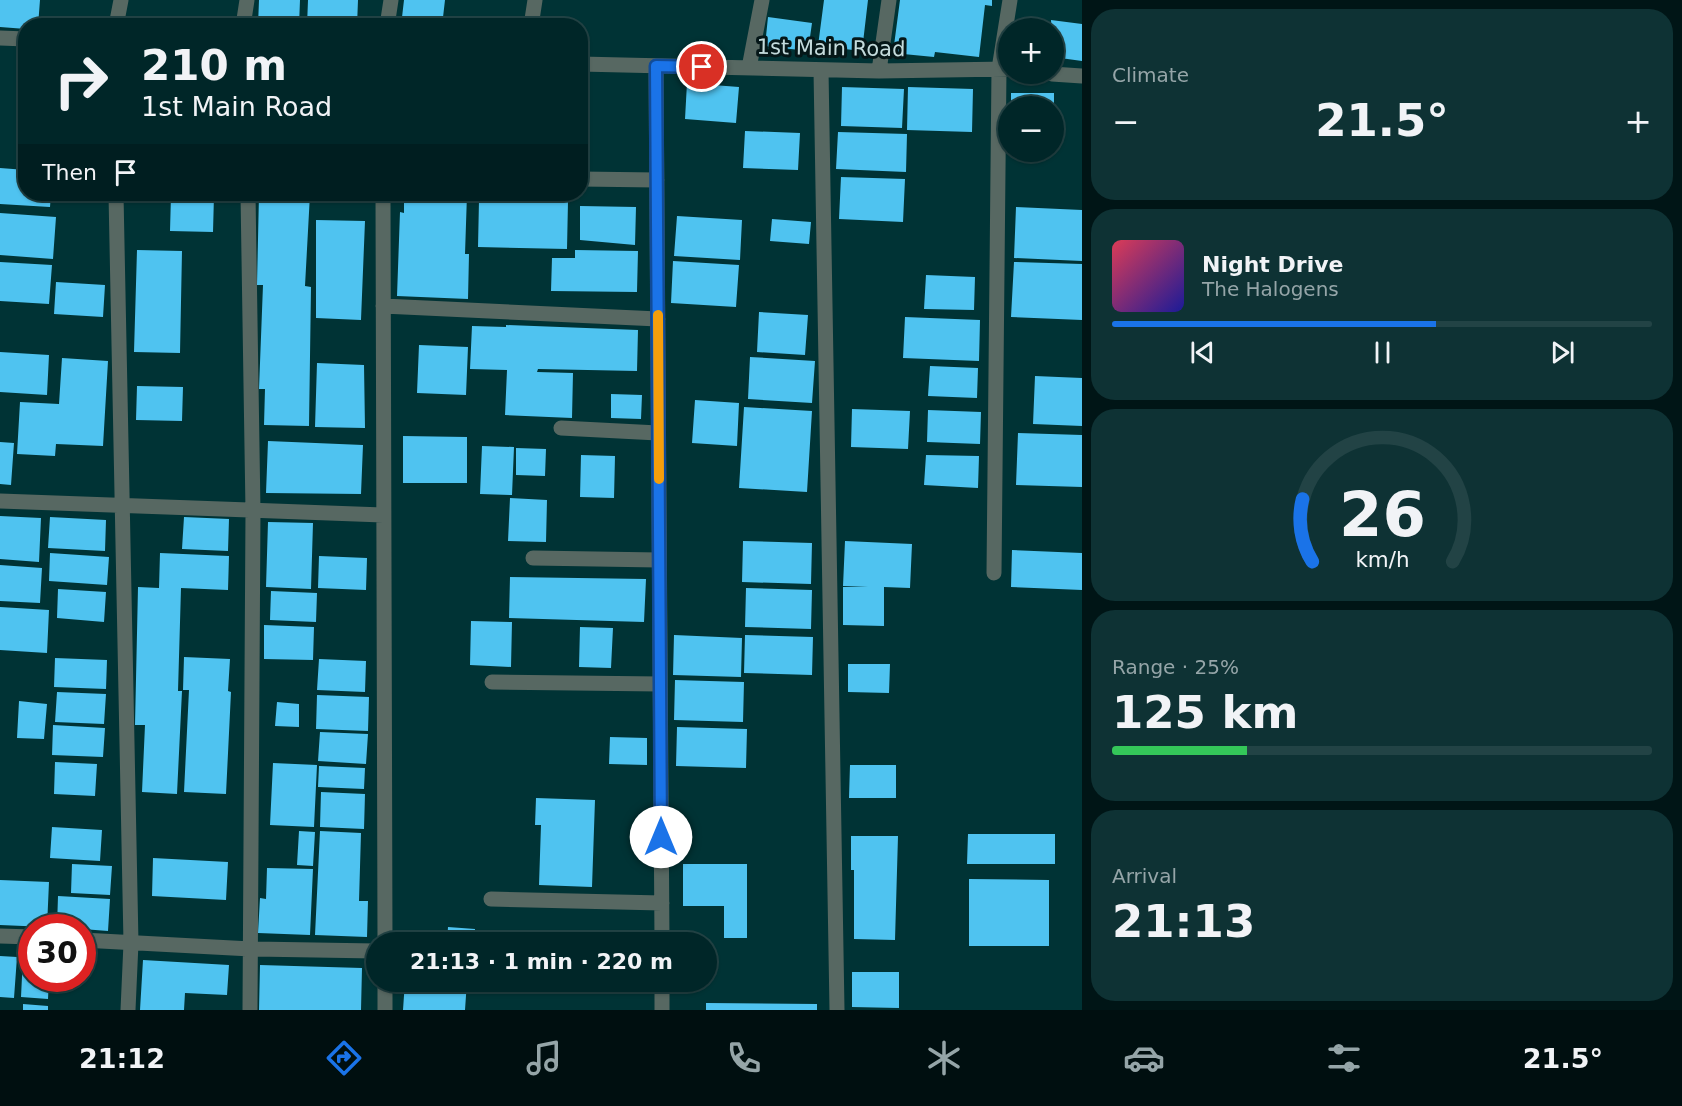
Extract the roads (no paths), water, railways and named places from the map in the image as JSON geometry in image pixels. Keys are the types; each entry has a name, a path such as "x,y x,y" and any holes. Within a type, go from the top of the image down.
{"street":[{"path":"118,18 121,0"},
{"path":"244,18 247,0"},
{"path":"388,18 391,0"},
{"path":"532,18 535,0"},
{"path":"749,68 762,0"},
{"path":"879,70 889,0"},
{"path":"1008,18 1010,0"},
{"path":"0,38 18,39"},
{"name":"1st Main Road","path":"588,64 821,70 998,69"},
{"path":"656,66 662,932"},
{"path":"821,70 837,1010"},
{"path":"1064,75 1082,76"},
{"path":"994,573 1004,84"},
{"path":"588,179 657,180"},
{"path":"116,201 131,943 128,1010"},
{"path":"248,201 253,511 250,1010"},
{"path":"382,201 385,932"},
{"path":"383,306 658,319"},
{"path":"561,428 658,433"},
{"path":"0,501 383,515"},
{"path":"533,558 659,560"},
{"path":"492,682 660,684"},
{"path":"491,899 662,903"},
{"path":"0,936 18,937"},
{"path":"96,941 251,949 366,951"},
{"path":"385,992 386,1010"},
{"path":"662,992 662,1010"}]}
